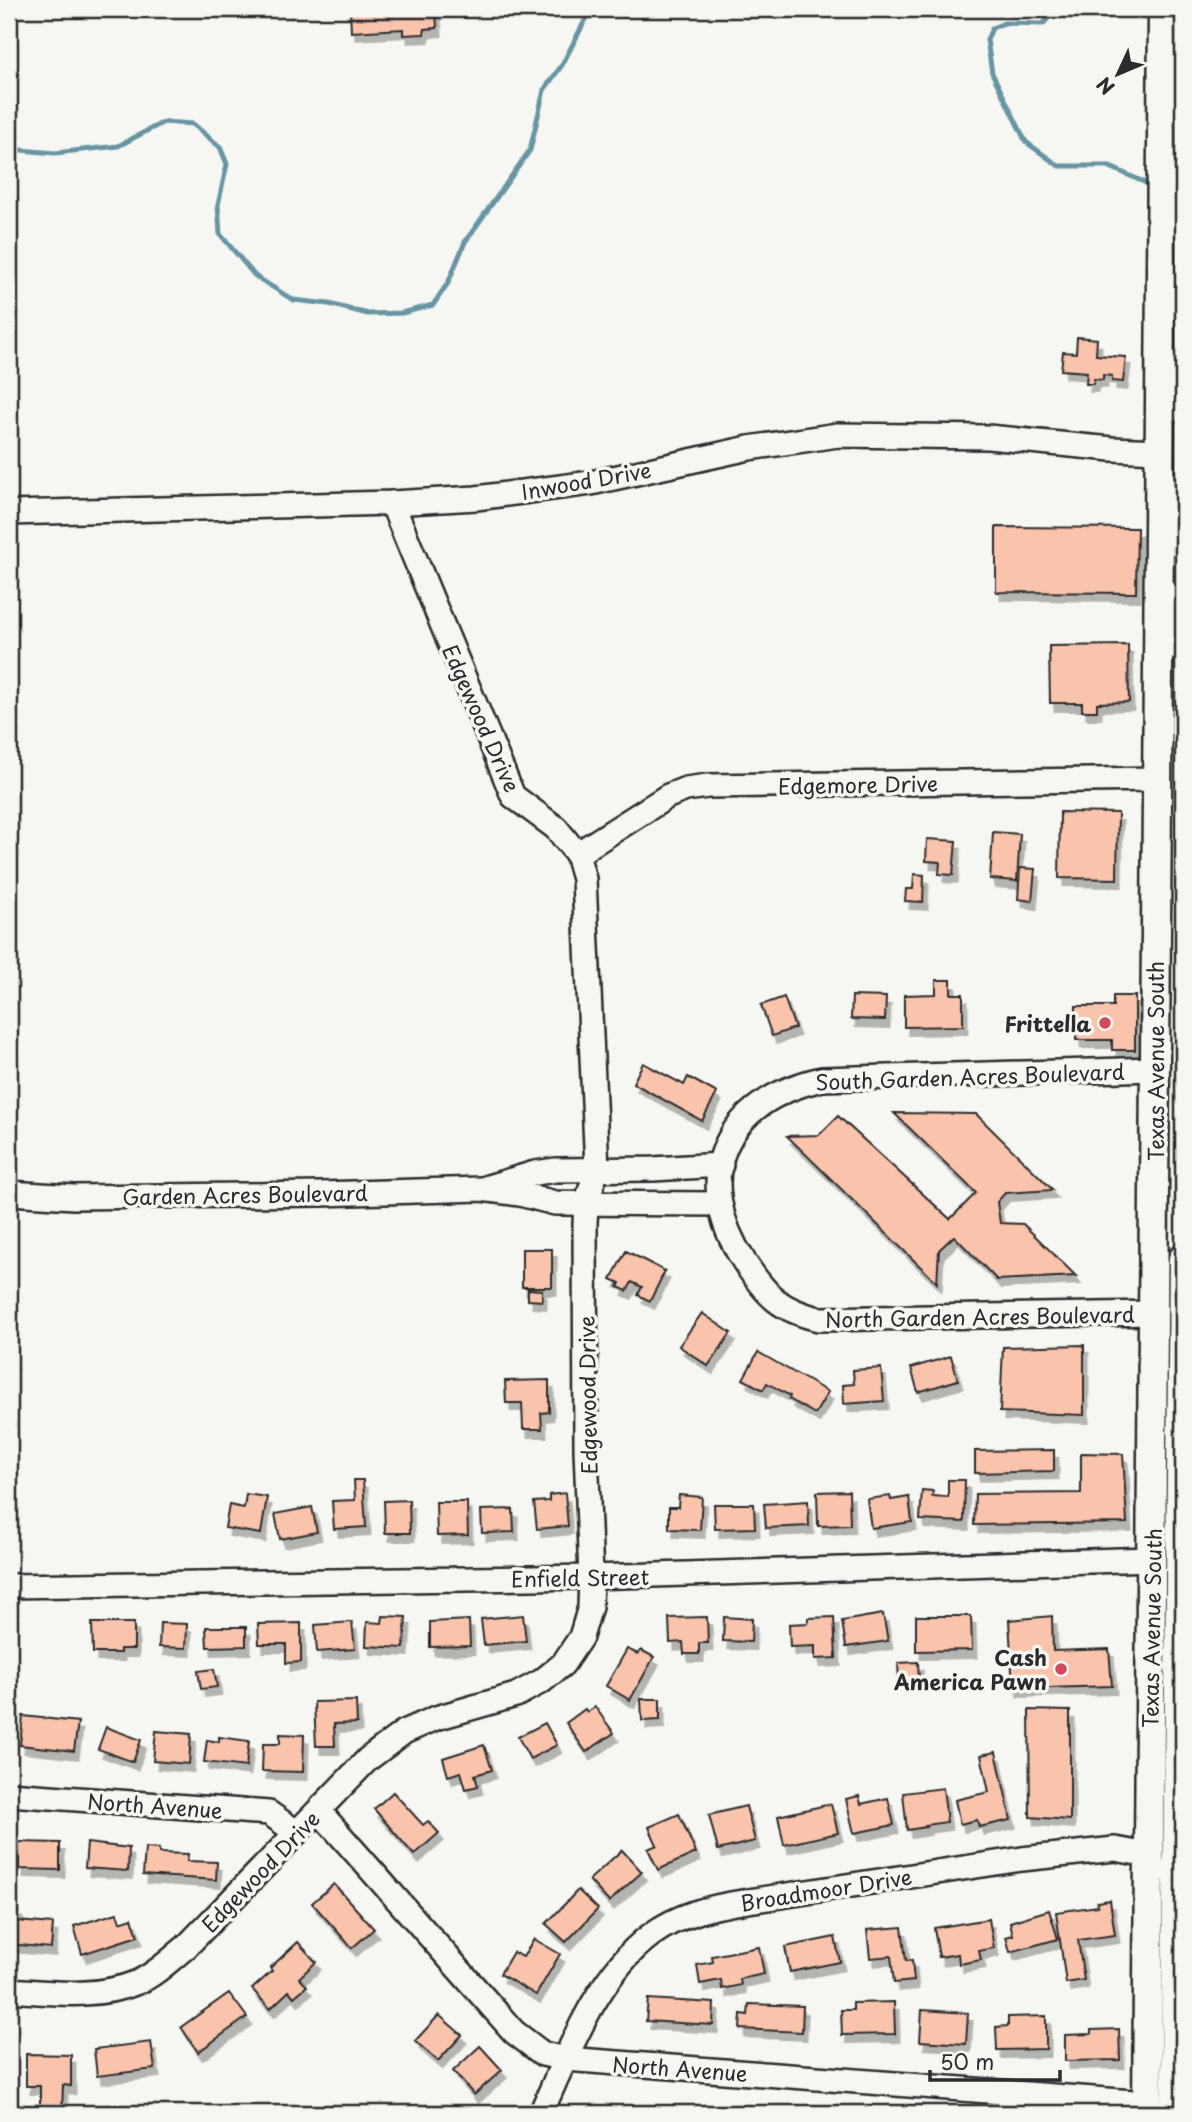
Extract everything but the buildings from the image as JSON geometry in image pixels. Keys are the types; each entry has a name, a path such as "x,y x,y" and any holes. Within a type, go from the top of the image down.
{"main road":[{"name":"Texas Avenue South","path":"1147,2108 1163,9"},
{"path":"1161,208 1176,247 1175,390 1183,408"},
{"path":"1159,451 1173,462 1174,470 1174,623 1183,649"},
{"path":"1155,1069 1164,1073 1170,1082 1168,1230 1183,1253"},
{"name":"Texas Avenue South","path":"1175,2113 1181,1917 1183,1259"}],"street":[{"name":"Inwood Drive","path":"9,513 392,503 475,498 591,483 749,448 838,435 988,437 1159,451"},
{"name":"Edgewood Drive","path":"9,1990 86,1994 107,1991 139,1981 163,1966 186,1947 368,1759 404,1732 445,1715 516,1695 542,1681 563,1664 581,1637 590,1607 586,1450 586,1204 597,1169 584,879 577,854 556,828 513,796 392,503"},
{"name":"Edgemore Drive","path":"577,854 668,796 685,789 708,786 1157,779"},
{"name":"South Garden Acres Boulevard","path":"719,1185 724,1150 732,1132 764,1101 803,1083 822,1079 1155,1069"},
{"name":"Garden Acres Boulevard","path":"481,1189 535,1173 597,1169 653,1169 719,1185"},
{"name":"Garden Acres Boulevard","path":"9,1193 74,1196 211,1195 481,1189 520,1194 555,1203 679,1204 719,1185"},
{"name":"North Garden Acres Boulevard","path":"719,1185 730,1238 761,1287 775,1301 798,1314 819,1319 1154,1313"},
{"path":"679,1204 711,1222 730,1238"},
{"name":"Enfield Street","path":"9,1586 591,1577 1152,1559"},
{"name":"North Avenue","path":"9,1794 269,1813 296,1832"},
{"name":"North Avenue","path":"319,1811 514,2032 543,2054 565,2059 1147,2108"},
{"name":"Broadmoor Drive","path":"541,2113 596,2000 622,1963 652,1934 675,1921 700,1911 742,1902 1022,1859 1115,1849 1148,1855"},
{"path":"1148,1855 1181,1917"}],"waterway":[{"path":"9,149 55,153 118,146 164,122 193,124 220,147 227,164 218,205 220,234 255,276 293,300 329,304 368,314 402,313 433,305 448,283 465,242 530,150 544,90 562,65 591,9"},
{"path":"1056,9 1043,24 1004,23 992,28 987,40 992,73 1026,142 1059,166 1108,166 1146,183"}],"place":[{"name":"Frittella","path":"1105,1023"},
{"name":"Cash America Pawn","path":"1061,1669"}]}
